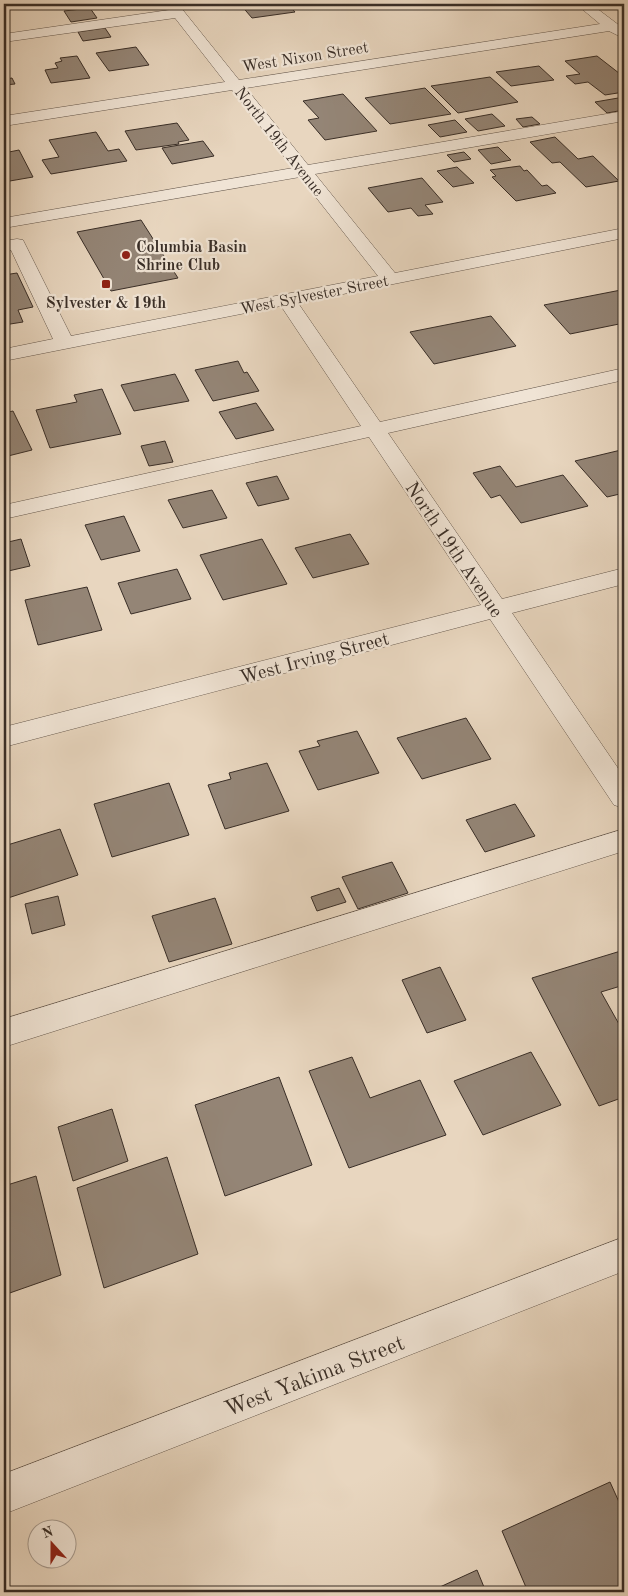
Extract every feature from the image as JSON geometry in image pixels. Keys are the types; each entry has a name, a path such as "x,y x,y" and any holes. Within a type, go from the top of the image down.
{"street":[{"path":"583,4 618,30"},
{"path":"4,38 174,8"},
{"name":"North 19th Avenue","path":"174,8 390,279"},
{"name":"West Nixon Street","path":"4,121 236,85 618,30"},
{"path":"4,224 624,116"},
{"name":"West Sylvester Street","path":"4,355 624,233"},
{"path":"4,246 17,244 66,343"},
{"name":"North 19th Avenue","path":"286,299 624,798"},
{"path":"4,512 624,374"},
{"name":"West Irving Street","path":"4,737 624,576"},
{"path":"4,1033 624,840"},
{"name":"West Yakima Street","path":"4,1494 624,1254"}],"building":[{"path":"240,4 288,4 295,12 252,18"},
{"path":"90,8 97,18 71,22 64,11"},
{"path":"105,28 111,37 83,41 78,32"},
{"path":"136,47 149,65 109,71 96,53"},
{"path":"77,56 90,78 51,83 45,70 58,68 55,63 62,61 60,58"},
{"path":"597,56 624,77 624,92 605,95 588,82 575,84 566,76 580,74 565,61"},
{"path":"539,66 554,80 511,86 496,72"},
{"path":"4,75 6,79 12,78 15,84 4,85"},
{"path":"490,77 518,102 458,113 431,86"},
{"path":"425,88 451,114 390,124 365,98"},
{"path":"343,94 377,131 325,140 308,120 319,118 303,101"},
{"path":"624,97 624,110 607,113 595,102"},
{"path":"492,114 505,126 478,131 465,119"},
{"path":"532,117 540,124 523,127 516,119"},
{"path":"455,120 467,132 440,137 428,125"},
{"path":"177,123 189,140 178,142 179,144 136,150 125,131"},
{"path":"96,132 108,151 119,149 127,161 51,174 42,160 59,157 49,140"},
{"path":"555,137 578,159 593,156 619,181 586,187 560,162 552,163 530,142"},
{"path":"203,141 214,156 172,164 162,148"},
{"path":"498,147 511,160 491,164 478,150"},
{"path":"19,150 33,177 4,182 4,153"},
{"path":"464,152 471,159 454,162 447,155"},
{"path":"520,166 524,171 527,170 542,186 547,185 556,193 516,201 492,177 496,176 490,170"},
{"path":"457,167 474,183 453,187 437,171"},
{"path":"422,178 443,202 425,205 433,214 418,216 411,208 388,212 368,188"},
{"name":"Columbia Basin Shrine Club","path":"141,220 178,278 111,291 77,232"},
{"path":"17,273 33,307 18,310 23,322 4,325 4,275"},
{"path":"621,290 624,293 624,323 570,334 544,305"},
{"path":"491,316 516,346 434,364 410,332"},
{"path":"238,361 244,373 247,372 259,391 213,401 195,370"},
{"path":"175,374 189,401 134,411 121,385"},
{"path":"102,389 121,434 50,448 36,410 77,402 74,395"},
{"path":"256,403 274,430 236,439 219,412"},
{"path":"13,411 32,450 4,457 4,413"},
{"path":"165,441 173,462 149,466 141,446"},
{"path":"621,450 624,453 624,493 607,497 575,461"},
{"path":"500,466 516,487 563,475 588,506 521,523 500,495 491,498 473,473"},
{"path":"277,476 289,499 258,506 246,483"},
{"path":"212,490 227,518 183,528 168,500"},
{"path":"124,516 140,551 101,560 85,525"},
{"path":"350,534 369,564 313,578 295,548"},
{"path":"21,539 30,566 4,572 4,543"},
{"path":"262,539 287,584 223,600 200,555"},
{"path":"177,569 191,599 131,614 118,583"},
{"path":"87,587 102,630 38,645 25,600"},
{"path":"466,718 491,759 422,779 397,738"},
{"path":"357,731 379,773 318,790 299,751 320,746 317,741"},
{"path":"267,763 289,811 225,829 208,785 231,779 229,773"},
{"path":"169,783 189,835 112,857 94,804"},
{"path":"515,804 535,836 485,852 466,820"},
{"path":"60,829 78,875 8,898 4,885 4,846"},
{"path":"392,862 408,893 358,909 342,877"},
{"path":"339,888 346,902 317,911 311,897"},
{"path":"58,896 65,925 32,934 25,904"},
{"path":"215,898 232,944 169,962 152,916"},
{"path":"624,950 624,985 601,992 624,1033 624,1097 599,1106 532,978"},
{"path":"440,967 466,1020 427,1033 402,980"},
{"path":"531,1052 561,1105 483,1135 454,1081"},
{"path":"352,1057 370,1098 420,1080 446,1135 349,1168 309,1071"},
{"path":"279,1077 312,1165 225,1196 195,1105"},
{"path":"112,1109 128,1161 73,1181 58,1127"},
{"path":"167,1157 198,1254 104,1288 77,1188"},
{"path":"36,1176 61,1275 4,1295 4,1186"},
{"path":"610,1482 624,1513 624,1592 528,1592 502,1531"},
{"path":"477,1570 486,1592 429,1592"}],"place":[{"name":"Columbia Basin Shrine Club","path":"126,255"},
{"name":"Sylvester & 19th","path":"106,284"}]}
